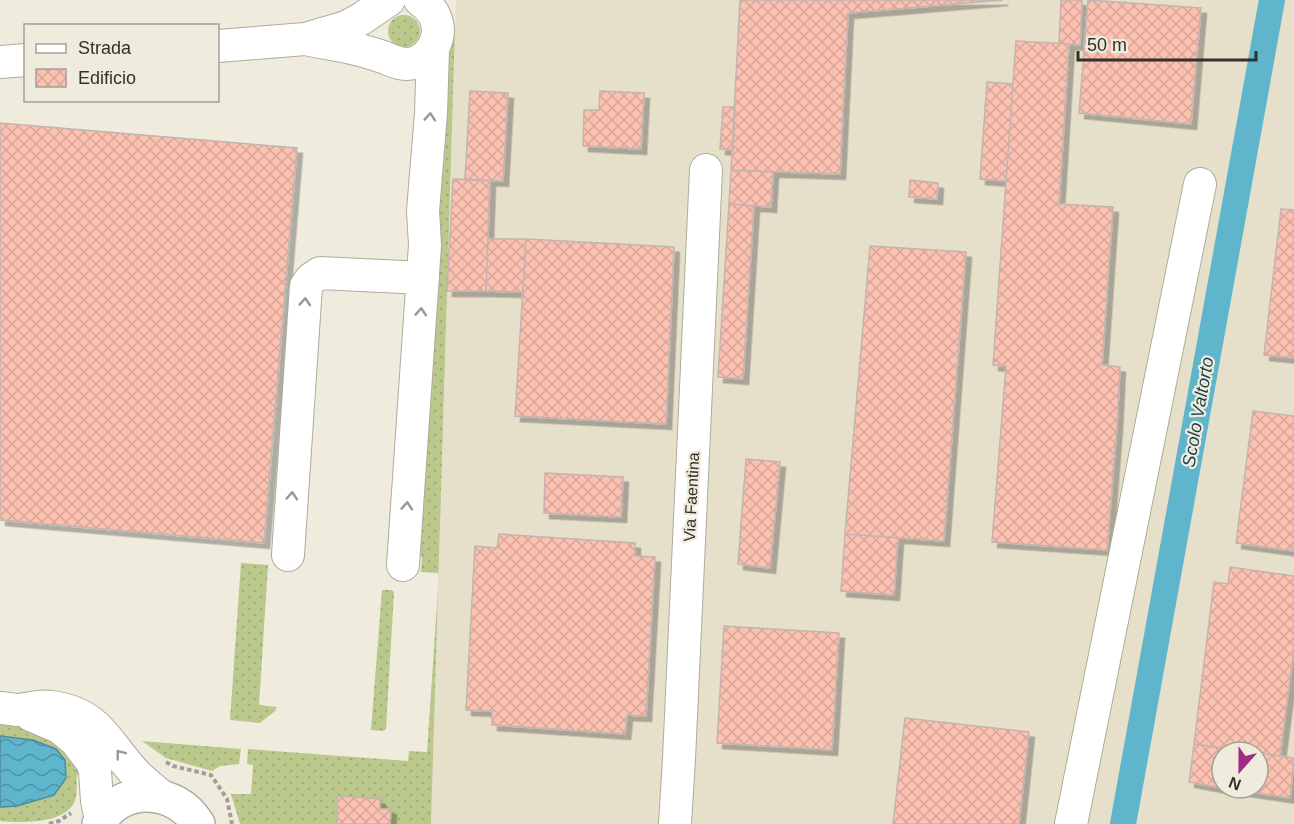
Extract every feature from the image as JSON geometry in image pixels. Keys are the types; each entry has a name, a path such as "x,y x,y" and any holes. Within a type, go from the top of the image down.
{"main road":[{"path":"98,823 112,807 127,798 144,795 161,796 175,801 187,810 198,824"}],"street":[{"path":"403,565 426,245 423,211 431,113 433,49 438,27 429,7 420,0"},
{"path":"383,57 371,39 370,28 373,17 384,4"},
{"path":"219,46 305,39 346,27 384,4"},
{"path":"305,39 347,47 404,64 425,57 433,49"},
{"path":"0,62 24,60"},
{"name":"Via Faentina","path":"675,824 706,170"},
{"path":"1071,824 1200,184"},
{"path":"288,555 306,286 320,273 423,279"},
{"path":"10,709 52,707 73,712 91,722 109,739 136,774 161,796"},
{"path":"10,709 59,727 76,741 92,762 95,771 98,823"}],"shaded area":[{"path":"456,0 1294,0 1294,824 431,824"}],"green space":[{"path":"404,15 415,20 420,31 415,42 404,47 393,42 388,31 393,20"},
{"path":"455,28 439,573 421,572 422,559 416,540 442,66"},
{"path":"241,563 268,565 259,705 277,707 260,723 230,720"},
{"path":"438,585 431,824 240,824 231,794 251,794 253,765 247,764 248,749 408,761 409,751 427,752"},
{"path":"382,590 394,592 386,729 383,731 371,730"},
{"path":"0,725 32,727 54,737 84,771 77,775 75,800 69,810 41,821 0,821"},
{"path":"142,741 241,749 239,764 220,766 212,771 166,758"}],"water":[{"path":"0,736 33,740 56,749 65,760 66,778 54,795 17,806 0,807"}],"building":[{"path":"740,0 1003,0 848,13 840,174 731,170"},
{"path":"1061,0 1082,0 1080,45 1059,43"},
{"path":"1088,0 1201,8 1191,124 1079,113"},
{"path":"1016,41 1069,44 1059,204 1113,207 1102,365 1120,367 1107,550 992,542 1006,366 993,365"},
{"path":"987,82 1013,84 1006,181 980,179"},
{"path":"470,91 508,93 503,181 465,179"},
{"path":"600,91 644,93 641,149 583,146 584,110 599,110"},
{"path":"723,107 735,107 733,150 720,149"},
{"path":"0,123 297,148 264,543 0,520"},
{"path":"731,170 773,172 771,207 729,204"},
{"path":"453,179 490,181 486,291 447,291"},
{"path":"910,180 938,183 937,199 909,197"},
{"path":"729,204 754,206 743,379 718,377"},
{"path":"1281,209 1294,210 1294,358 1264,355"},
{"path":"488,239 526,239 523,292 486,291"},
{"path":"526,239 674,247 666,424 515,416"},
{"path":"870,246 966,252 944,541 845,534"},
{"path":"1253,411 1294,416 1294,551 1236,543"},
{"path":"746,459 780,462 770,568 738,564"},
{"path":"545,473 623,477 621,517 544,513"},
{"path":"499,534 635,543 635,556 655,557 646,716 627,715 625,734 492,725 492,711 466,710 475,546 497,548"},
{"path":"845,534 898,538 894,595 841,591"},
{"path":"1230,567 1294,576 1294,648 1280,756 1270,755 1270,740 1210,740 1210,746 1194,744 1214,582 1228,584"},
{"path":"724,626 839,633 832,750 717,743"},
{"path":"905,718 1029,732 1019,824 893,824"},
{"path":"1194,744 1210,746 1210,786 1189,782"},
{"path":"1270,755 1294,758 1290,798 1270,795"},
{"path":"338,796 380,799 380,809 391,809 390,824 337,824"}],"waterway":[{"name":"Scolo Valtorto","path":"1123,824 1272,0"}]}
